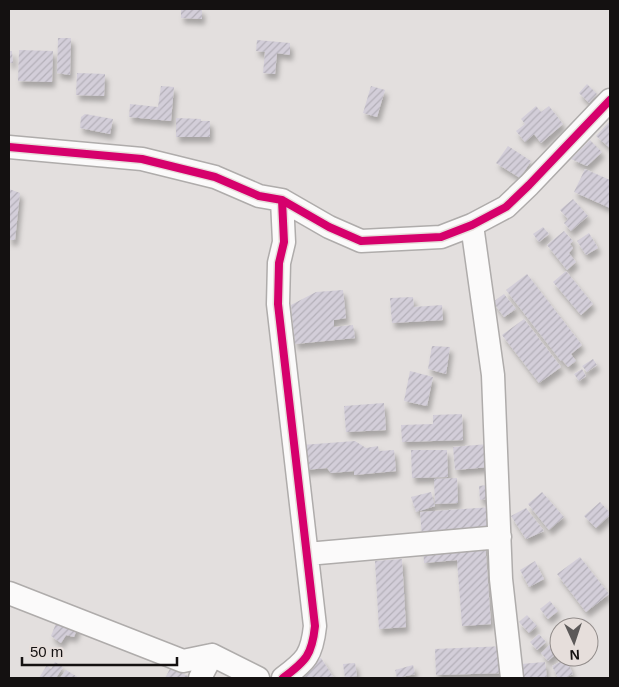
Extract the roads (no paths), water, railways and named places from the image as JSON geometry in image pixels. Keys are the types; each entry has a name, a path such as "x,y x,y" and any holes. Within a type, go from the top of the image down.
{"street":[{"path":"9,147 142,159 215,177 259,196 282,200 329,227 361,241 441,237 472,225 506,207 610,100"},
{"path":"282,200 284,242 279,263 278,304 315,626 313,645 304,662 282,678"},
{"path":"472,225 493,375 501,579 512,678"},
{"path":"307,554 500,537"},
{"path":"9,593 183,661 212,655 258,678"},
{"path":"200,678 212,655"}]}
